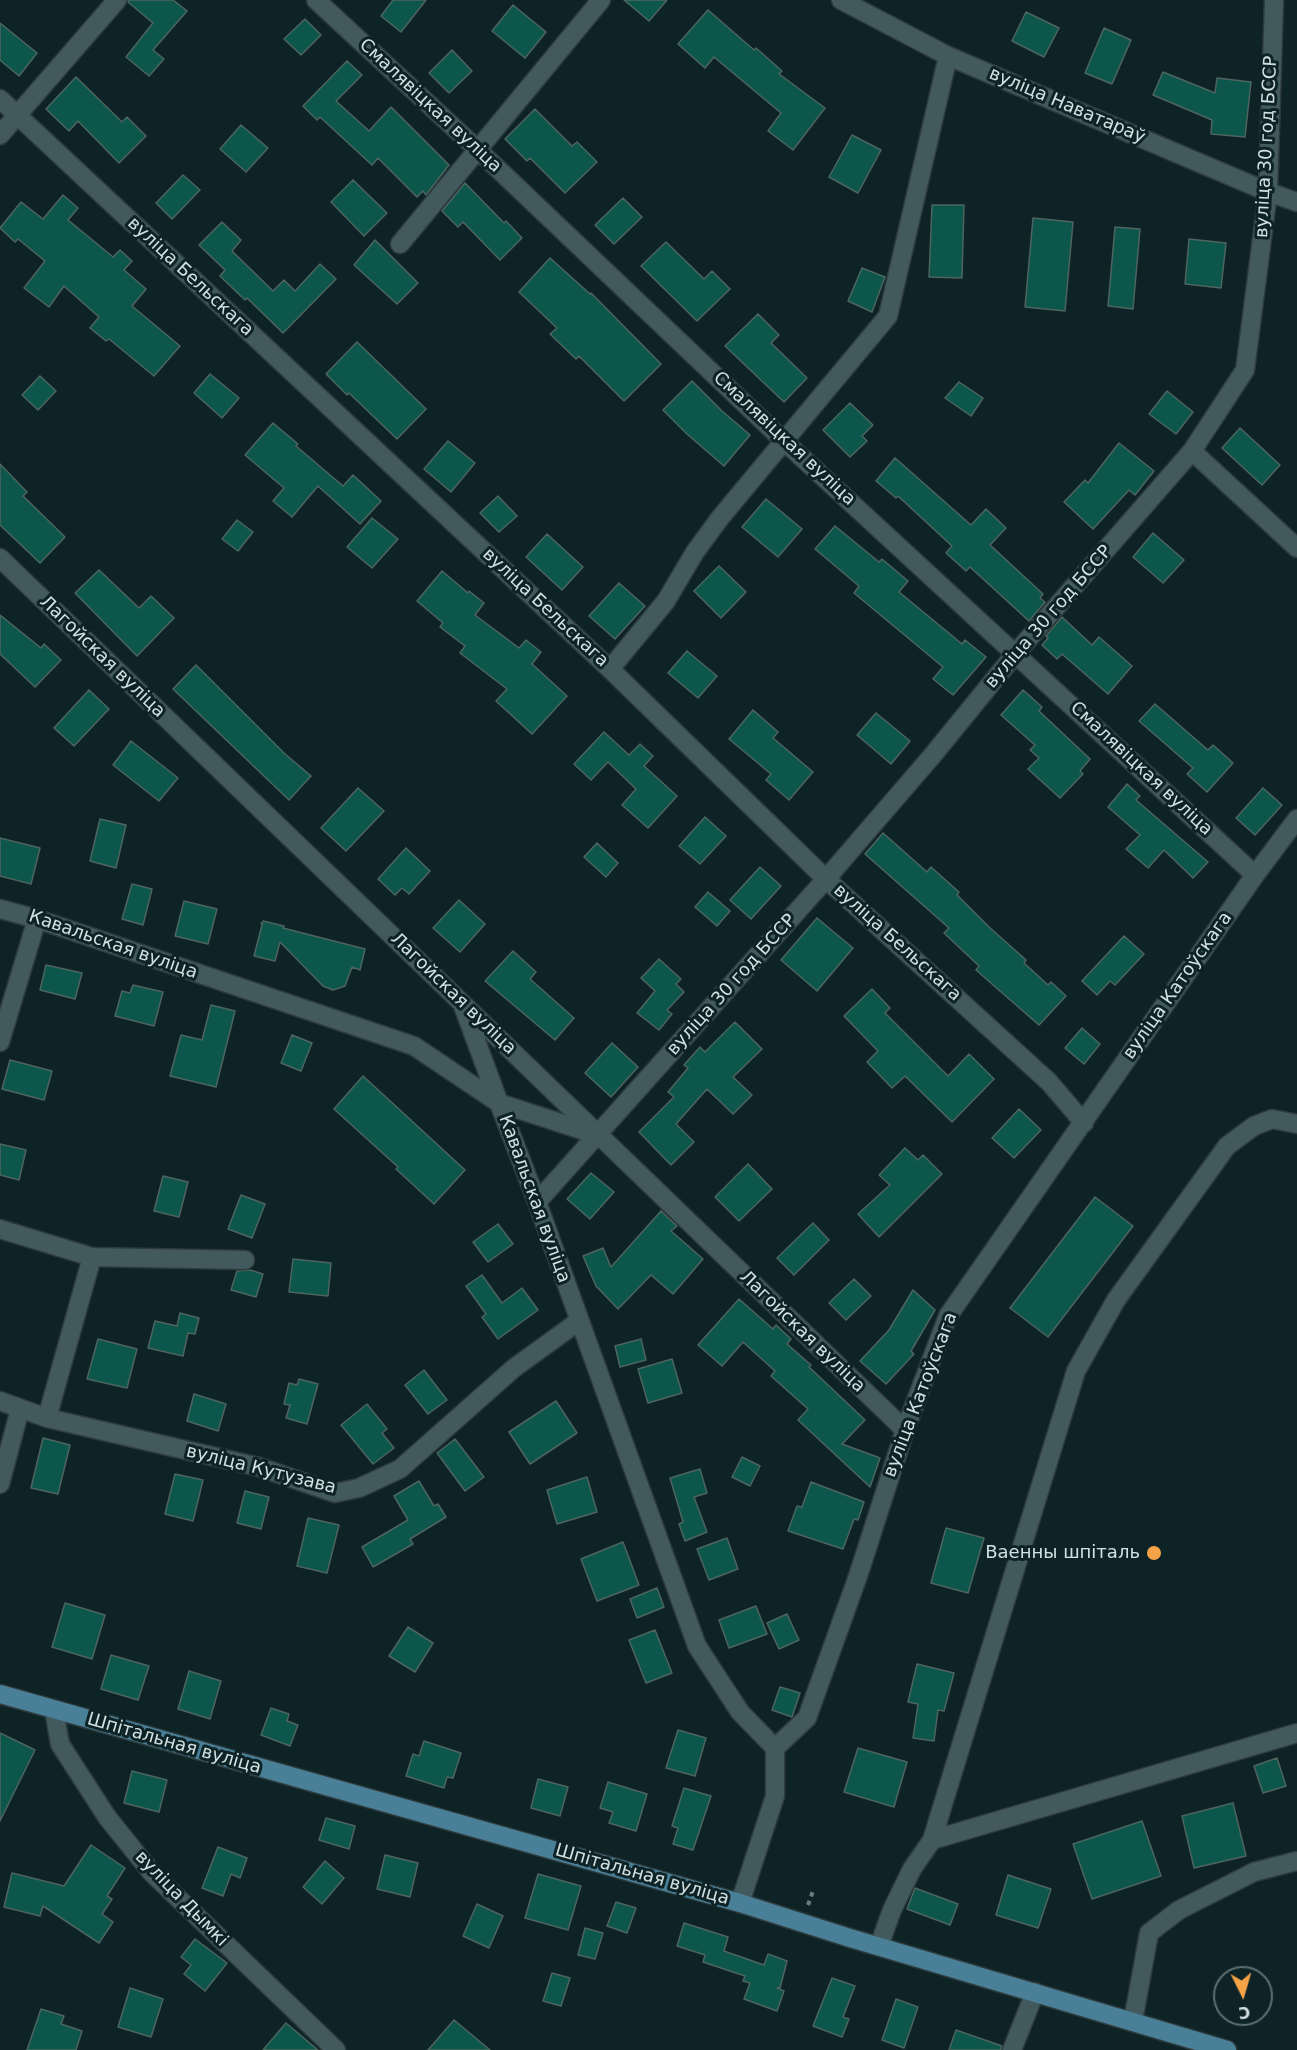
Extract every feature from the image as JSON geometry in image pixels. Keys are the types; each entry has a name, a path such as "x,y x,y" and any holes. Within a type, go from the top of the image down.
{"main road":[{"path":"0,1694 54,1710"},
{"name":"Шпітальная вуліца","path":"54,1710 740,1903 1227,2050"}],"street":[{"path":"0,135 117,0"},
{"name":"Смалявіцкая вуліца","path":"316,0 477,149 785,442 1255,875"},
{"path":"400,244 601,0"},
{"name":"вуліца Наватараў","path":"841,0 948,56 1268,192 1297,202"},
{"name":"вуліца 30 год БССР","path":"537,1202 599,1136 826,879 932,756 1016,653 1192,451 1245,370 1268,192 1274,0"},
{"path":"610,669 666,601 695,552 720,518 888,316 948,56"},
{"name":"вуліца Бельскага","path":"0,99 610,669 826,879 1049,1082 1084,1123"},
{"path":"1192,451 1297,548"},
{"name":"Лагойская вуліца","path":"0,558 904,1430"},
{"name":"вуліца Катоўскага","path":"775,1748 807,1718 858,1576 904,1430 948,1316 1255,875 1297,819"},
{"name":"Кавальская вуліца","path":"0,909 37,919 414,1046 499,1103 697,1646 740,1712 775,1748"},
{"path":"0,1042 37,919"},
{"path":"461,1002 499,1103 599,1136"},
{"path":"879,1946 892,1910 912,1869 932,1840 1076,1371 1116,1300 1227,1146 1254,1126 1272,1119 1297,1124"},
{"path":"0,1229 92,1257 245,1260"},
{"path":"47,1418 92,1257"},
{"name":"вуліца Кутузава","path":"0,1401 47,1418 259,1467 335,1493 359,1488 400,1469 514,1368 579,1321"},
{"path":"0,1484 20,1408"},
{"name":"вуліца Дымкі","path":"54,1710 60,1744 106,1817 152,1873 336,2050"},
{"path":"932,1840 1297,1733"},
{"path":"740,1903 775,1796 775,1748"},
{"path":"1133,2020 1149,1933 1179,1910 1254,1872 1297,1861"},
{"path":"1012,2050 1035,1992"}],"building":[{"path":"128,0 173,0 187,11 153,50 164,59 149,76 126,57 153,23"},
{"path":"393,0 426,0 401,32 381,16"},
{"path":"624,0 667,0 649,21"},
{"path":"513,5 546,32 525,58 492,31"},
{"path":"708,10 782,71 779,74 825,108 793,150 768,131 781,113 714,57 705,68 678,44"},
{"path":"1026,12 1059,28 1044,57 1012,41"},
{"path":"305,19 321,35 301,55 284,39"},
{"path":"0,23 37,53 19,76 0,60"},
{"path":"1104,28 1131,40 1112,84 1085,73"},
{"path":"452,50 472,71 449,93 429,73"},
{"path":"347,61 362,75 336,101 369,131 391,107 449,165 426,195 423,191 417,197 378,158 372,165 320,117 317,120 303,106"},
{"path":"1163,72 1215,93 1217,78 1251,82 1245,137 1211,134 1212,120 1153,95"},
{"path":"76,77 122,122 127,117 146,136 119,163 78,121 69,131 46,109"},
{"path":"535,109 572,146 577,142 597,162 565,193 530,158 527,161 505,139"},
{"path":"241,125 268,148 246,172 220,149"},
{"path":"852,135 881,150 858,193 829,177"},
{"path":"183,175 200,190 172,219 156,203"},
{"path":"353,180 387,213 364,236 331,202"},
{"path":"465,183 522,238 500,260 463,222 458,227 442,211"},
{"path":"63,195 78,208 68,220 113,257 120,250 132,261 124,270 146,289 132,306 180,346 154,376 109,339 106,341 90,328 99,317 64,286 49,307 24,288 45,261 18,239 15,242 0,228 21,202 43,219"},
{"path":"623,198 642,217 614,244 595,225"},
{"path":"932,205 964,205 962,278 929,277"},
{"path":"1033,218 1073,222 1065,311 1025,307"},
{"path":"222,222 241,240 232,251 273,291 284,280 295,291 320,264 336,279 283,333 247,298 245,300 220,276 225,270 199,245"},
{"path":"1115,227 1140,229 1133,309 1108,306"},
{"path":"1189,239 1226,243 1221,288 1185,284"},
{"path":"375,240 418,283 397,304 354,265"},
{"path":"666,242 704,279 712,271 730,289 697,321 641,266"},
{"path":"550,258 591,293 661,364 624,401 579,356 576,359 550,334 557,328 519,292"},
{"path":"862,268 885,277 872,312 848,301"},
{"path":"758,314 779,335 771,343 807,378 784,402 725,346"},
{"path":"357,342 426,409 397,439 326,374"},
{"path":"210,374 239,398 222,418 194,393"},
{"path":"40,376 56,391 38,410 22,395"},
{"path":"692,381 750,435 724,466 663,410"},
{"path":"959,382 983,398 971,416 945,398"},
{"path":"1167,391 1193,412 1176,434 1149,414"},
{"path":"850,403 873,425 862,436 867,441 850,457 823,430"},
{"path":"273,423 343,486 353,475 381,501 360,524 318,486 292,517 273,501 284,488 245,455"},
{"path":"1240,428 1280,465 1262,485 1222,448"},
{"path":"448,441 475,463 451,492 424,469"},
{"path":"1119,443 1154,471 1135,495 1129,490 1093,529 1064,502 1085,480 1088,483"},
{"path":"895,458 971,525 986,509 1006,528 990,545 1043,594 1040,598 1045,602 1029,621 970,567 966,571 946,553 952,546 898,496 896,498 876,481"},
{"path":"0,464 27,492 23,496 65,537 40,563 0,525"},
{"path":"498,496 517,516 499,532 480,513"},
{"path":"766,499 802,529 778,557 742,527"},
{"path":"372,518 398,539 372,568 347,547"},
{"path":"237,520 253,532 238,551 222,539"},
{"path":"835,526 879,562 882,559 908,581 899,592 962,644 965,640 986,657 953,695 933,679 943,667 854,593 859,586 815,549"},
{"path":"1153,533 1184,560 1163,583 1133,557"},
{"path":"547,534 583,567 562,590 526,557"},
{"path":"719,566 746,592 721,618 694,591"},
{"path":"99,570 139,608 151,596 174,618 137,656 75,593"},
{"path":"442,571 484,603 475,615 519,648 526,640 541,652 532,664 567,696 532,734 496,701 507,689 460,653 465,646 440,627 443,623 417,601"},
{"path":"619,583 645,606 615,639 589,616"},
{"path":"0,615 41,648 44,644 61,660 35,687 0,654"},
{"path":"1062,617 1092,645 1099,637 1132,666 1108,694 1062,654 1057,659 1042,645 1048,638 1046,636"},
{"path":"687,651 717,676 698,698 668,673"},
{"path":"196,665 285,754 311,776 289,800 173,689"},
{"path":"89,690 109,709 74,746 54,728"},
{"path":"1023,690 1042,707 1039,711 1090,759 1080,771 1083,774 1060,798 1028,769 1039,758 1030,750 1035,745 1001,715"},
{"path":"1155,704 1208,750 1213,745 1233,763 1207,792 1187,774 1193,768 1139,721"},
{"path":"753,710 778,732 773,738 813,772 789,800 766,780 771,774 729,739"},
{"path":"876,713 910,741 891,764 857,735"},
{"path":"604,732 629,755 640,744 653,756 644,766 677,796 648,828 622,805 636,789 608,762 591,780 574,764"},
{"path":"131,741 178,778 159,801 113,765"},
{"path":"1127,784 1140,796 1136,800 1208,862 1193,878 1164,850 1148,868 1126,849 1140,835 1108,807"},
{"path":"358,788 384,811 346,851 321,828"},
{"path":"1263,788 1282,805 1255,835 1236,818"},
{"path":"705,817 726,836 700,864 679,846"},
{"path":"100,819 126,825 116,868 90,861"},
{"path":"883,833 927,872 931,867 959,892 957,895 989,927 1026,960 1024,963 1048,985 1051,982 1066,996 1039,1025 976,970 979,966 944,933 949,928 865,854"},
{"path":"0,838 40,848 31,884 0,876"},
{"path":"597,843 618,863 606,877 584,857"},
{"path":"406,848 430,871 409,894 402,888 395,895 378,879"},
{"path":"760,867 781,886 751,919 730,900"},
{"path":"132,884 152,889 143,925 122,919"},
{"path":"708,892 730,911 717,926 695,907"},
{"path":"459,900 485,924 460,952 433,928"},
{"path":"184,901 217,909 208,944 175,936"},
{"path":"817,918 853,948 817,991 781,960"},
{"path":"263,921 365,949 360,970 352,967 345,986 333,990 323,986 280,942 275,961 254,956"},
{"path":"1124,936 1144,954 1115,985 1110,981 1097,995 1082,981"},
{"path":"513,951 536,972 530,979 574,1018 555,1040 485,981"},
{"path":"659,959 681,979 676,984 684,992 667,1010 672,1014 659,1030 637,1013 655,991 641,978"},
{"path":"46,965 82,973 75,999 40,990"},
{"path":"133,985 163,992 154,1026 115,1016 122,991 130,993"},
{"path":"872,989 890,1008 885,1013 948,1076 969,1054 994,1079 952,1122 905,1076 892,1088 867,1062 878,1051 844,1016"},
{"path":"211,1005 235,1011 216,1087 170,1076 181,1035 202,1040"},
{"path":"735,1022 762,1049 733,1077 752,1095 733,1114 707,1089 676,1124 694,1142 671,1165 639,1132 674,1097 668,1092 688,1068 684,1065 700,1047 705,1052"},
{"path":"1082,1028 1100,1044 1084,1064 1065,1048"},
{"path":"292,1035 312,1043 301,1071 281,1063"},
{"path":"612,1043 638,1067 611,1097 585,1073"},
{"path":"10,1060 52,1071 44,1100 2,1089"},
{"path":"363,1076 465,1170 434,1204 396,1169 398,1167 334,1109"},
{"path":"1019,1109 1041,1130 1014,1158 992,1138"},
{"path":"0,1144 26,1150 19,1180 0,1175"},
{"path":"905,1148 918,1160 923,1155 942,1174 879,1237 858,1214 890,1185 879,1175"},
{"path":"748,1164 772,1189 739,1221 715,1197"},
{"path":"591,1173 614,1192 590,1219 567,1199"},
{"path":"163,1176 188,1182 179,1217 154,1211"},
{"path":"241,1195 265,1204 252,1238 228,1229"},
{"path":"1095,1197 1133,1226 1048,1337 1010,1308"},
{"path":"661,1211 677,1226 671,1231 703,1259 673,1294 651,1275 618,1309 596,1286 583,1256 603,1248 611,1267"},
{"path":"813,1223 829,1240 794,1275 777,1258"},
{"path":"498,1224 513,1244 488,1262 473,1242"},
{"path":"293,1259 331,1263 328,1296 289,1292"},
{"path":"250,1270 263,1274 256,1297 231,1290 237,1271"},
{"path":"482,1275 502,1303 522,1288 538,1310 498,1339 482,1317 486,1314 466,1286"},
{"path":"854,1279 871,1296 846,1320 829,1303"},
{"path":"913,1290 935,1310 911,1351 914,1354 886,1384 860,1361 889,1330"},
{"path":"739,1299 773,1329 776,1325 791,1339 787,1344 865,1420 842,1444 880,1458 870,1487 798,1420 808,1409 771,1376 775,1371 743,1342 722,1366 698,1345"},
{"path":"180,1313 199,1318 195,1334 188,1333 183,1356 148,1348 155,1321 177,1326"},
{"path":"98,1339 137,1349 127,1388 87,1379"},
{"path":"641,1339 646,1360 620,1367 615,1346"},
{"path":"672,1359 682,1393 648,1403 638,1369"},
{"path":"424,1370 447,1400 428,1414 405,1385"},
{"path":"299,1379 318,1384 307,1424 286,1418 290,1405 284,1404 289,1383 297,1385"},
{"path":"194,1394 226,1404 218,1431 187,1421"},
{"path":"556,1401 577,1433 530,1464 509,1432"},
{"path":"367,1404 387,1429 382,1433 394,1448 373,1464 341,1425"},
{"path":"43,1438 70,1445 58,1494 31,1488"},
{"path":"455,1439 484,1477 465,1491 437,1453"},
{"path":"742,1457 760,1466 750,1486 732,1477"},
{"path":"700,1469 707,1493 694,1497 707,1532 685,1541 679,1524 683,1522 670,1478"},
{"path":"175,1474 203,1480 193,1521 165,1514"},
{"path":"587,1477 597,1512 557,1524 547,1490"},
{"path":"419,1481 434,1506 438,1504 446,1517 410,1539 413,1544 373,1567 362,1547 408,1520 394,1496"},
{"path":"811,1482 864,1502 858,1520 854,1519 843,1549 788,1531 797,1506 802,1507"},
{"path":"245,1491 269,1497 261,1529 237,1523"},
{"path":"308,1518 339,1525 327,1573 297,1566"},
{"path":"946,1528 984,1538 968,1593 931,1583"},
{"path":"727,1538 738,1569 709,1580 697,1549"},
{"path":"623,1542 639,1585 597,1601 581,1559"},
{"path":"657,1588 664,1607 637,1618 630,1599"},
{"path":"65,1603 105,1615 92,1659 52,1647"},
{"path":"756,1606 767,1634 729,1648 719,1620"},
{"path":"787,1614 799,1640 779,1649 767,1623"},
{"path":"408,1627 433,1643 415,1672 389,1656"},
{"path":"655,1630 672,1673 646,1683 629,1640"},
{"path":"111,1655 149,1666 138,1700 101,1689"},
{"path":"917,1664 954,1673 944,1711 938,1710 934,1741 913,1738 918,1704 908,1702"},
{"path":"189,1671 221,1681 210,1719 178,1709"},
{"path":"780,1687 800,1693 792,1717 772,1710"},
{"path":"271,1708 289,1714 287,1721 298,1725 290,1746 261,1735"},
{"path":"678,1730 706,1738 695,1776 666,1768"},
{"path":"0,1733 35,1750 0,1821"},
{"path":"424,1741 461,1753 453,1778 447,1777 444,1788 406,1776 413,1754 419,1756"},
{"path":"858,1748 907,1762 894,1807 844,1792"},
{"path":"1277,1758 1286,1786 1263,1793 1254,1766"},
{"path":"132,1771 167,1780 159,1812 124,1803"},
{"path":"538,1779 568,1787 560,1816 531,1808"},
{"path":"608,1782 647,1794 636,1831 609,1823 613,1812 600,1808"},
{"path":"684,1788 711,1796 693,1850 673,1844 678,1828 672,1826"},
{"path":"1233,1803 1246,1856 1194,1868 1182,1816"},
{"path":"326,1818 355,1826 349,1849 319,1840"},
{"path":"1142,1821 1161,1876 1092,1899 1073,1844"},
{"path":"91,1845 125,1868 107,1896 112,1899 102,1914 113,1922 99,1943 43,1906 40,1916 4,1907 12,1873 64,1886"},
{"path":"218,1847 247,1858 240,1878 231,1874 223,1896 202,1888"},
{"path":"385,1855 418,1863 410,1897 377,1889"},
{"path":"325,1861 344,1878 322,1904 303,1887"},
{"path":"538,1874 581,1886 568,1930 525,1918"},
{"path":"1008,1875 1051,1889 1038,1928 996,1915"},
{"path":"915,1888 958,1904 950,1925 907,1909"},
{"path":"616,1902 636,1908 627,1933 607,1926"},
{"path":"477,1904 503,1916 489,1948 463,1936"},
{"path":"684,1923 728,1937 724,1951 764,1965 768,1954 787,1961 780,1988 777,1988 784,1991 777,2011 744,1999 750,1983 743,1981 745,1976 703,1962 705,1955 677,1946"},
{"path":"585,1928 603,1933 595,1959 578,1955"},
{"path":"195,1939 227,1963 205,1991 184,1974 191,1965 181,1957"},
{"path":"552,1973 570,1978 561,2006 543,2001"},
{"path":"832,1978 855,1986 843,2017 849,2019 842,2037 813,2026"},
{"path":"130,1988 163,1999 151,2037 118,2027"},
{"path":"896,1999 918,2007 904,2048 882,2040"},
{"path":"41,2009 64,2016 61,2024 82,2031 76,2050 27,2050"},
{"path":"454,2020 490,2050 428,2050"},
{"path":"286,2023 318,2050 263,2050"},
{"path":"956,2030 1002,2046 1001,2050 949,2050"}],"place":[{"name":"Ваенны шпіталь","path":"1154,1553"}]}
